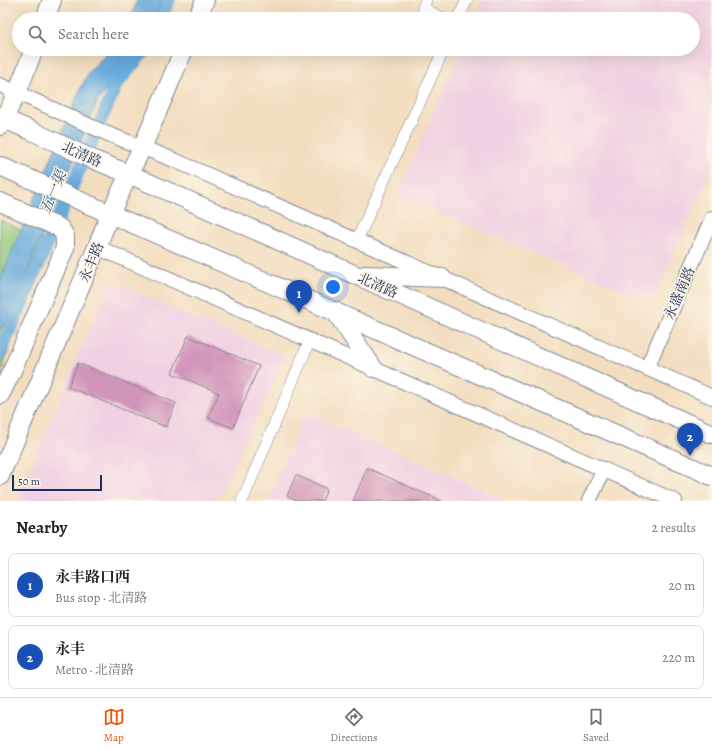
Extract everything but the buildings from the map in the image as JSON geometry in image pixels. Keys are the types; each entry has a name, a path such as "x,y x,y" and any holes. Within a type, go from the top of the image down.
{"main road":[{"path":"48,12 52,0"},
{"path":"200,12 205,0"},
{"path":"1,121 17,93 31,56"},
{"name":"永丰路","path":"0,476 110,214 142,148 181,56"},
{"name":"北清路","path":"1,121 32,131 94,160 129,174 712,434"},
{"path":"6,169 712,476"},
{"path":"0,395 66,248 65,236 60,228 1,202"},
{"path":"356,275 442,278"},
{"path":"335,311 374,368"}],"street":[{"path":"426,0 423,8 431,12"},
{"path":"461,12 466,0"},
{"path":"357,240 441,56"},
{"path":"0,85 17,93"},
{"name":"北清路","path":"17,93 108,134 174,160 357,240 712,397"},
{"name":"永盛南路","path":"647,368 712,218"},
{"path":"97,247 675,501"},
{"path":"242,501 310,340"},
{"path":"590,501 604,470"}],"shaded area":[{"path":"483,0 712,0 712,167 652,302 397,195 459,56 700,56 700,12 478,12"},
{"path":"110,281 286,357 216,501 17,501"},
{"path":"306,412 507,501 267,501"}],"green space":[{"path":"0,220 47,242 0,375"}],"water":[{"path":"137,0 162,0 157,12 133,12"},
{"path":"104,56 134,56 123,68 98,101 32,260 15,311 0,330 0,280 88,73"}],"waterway":[{"name":"五一渠","path":"164,12 169,0"},
{"name":"五一渠","path":"0,354 116,85 140,56"}],"place":[{"name":"永丰路口西","path":"299,313"},
{"name":"永丰","path":"690,456"}]}
